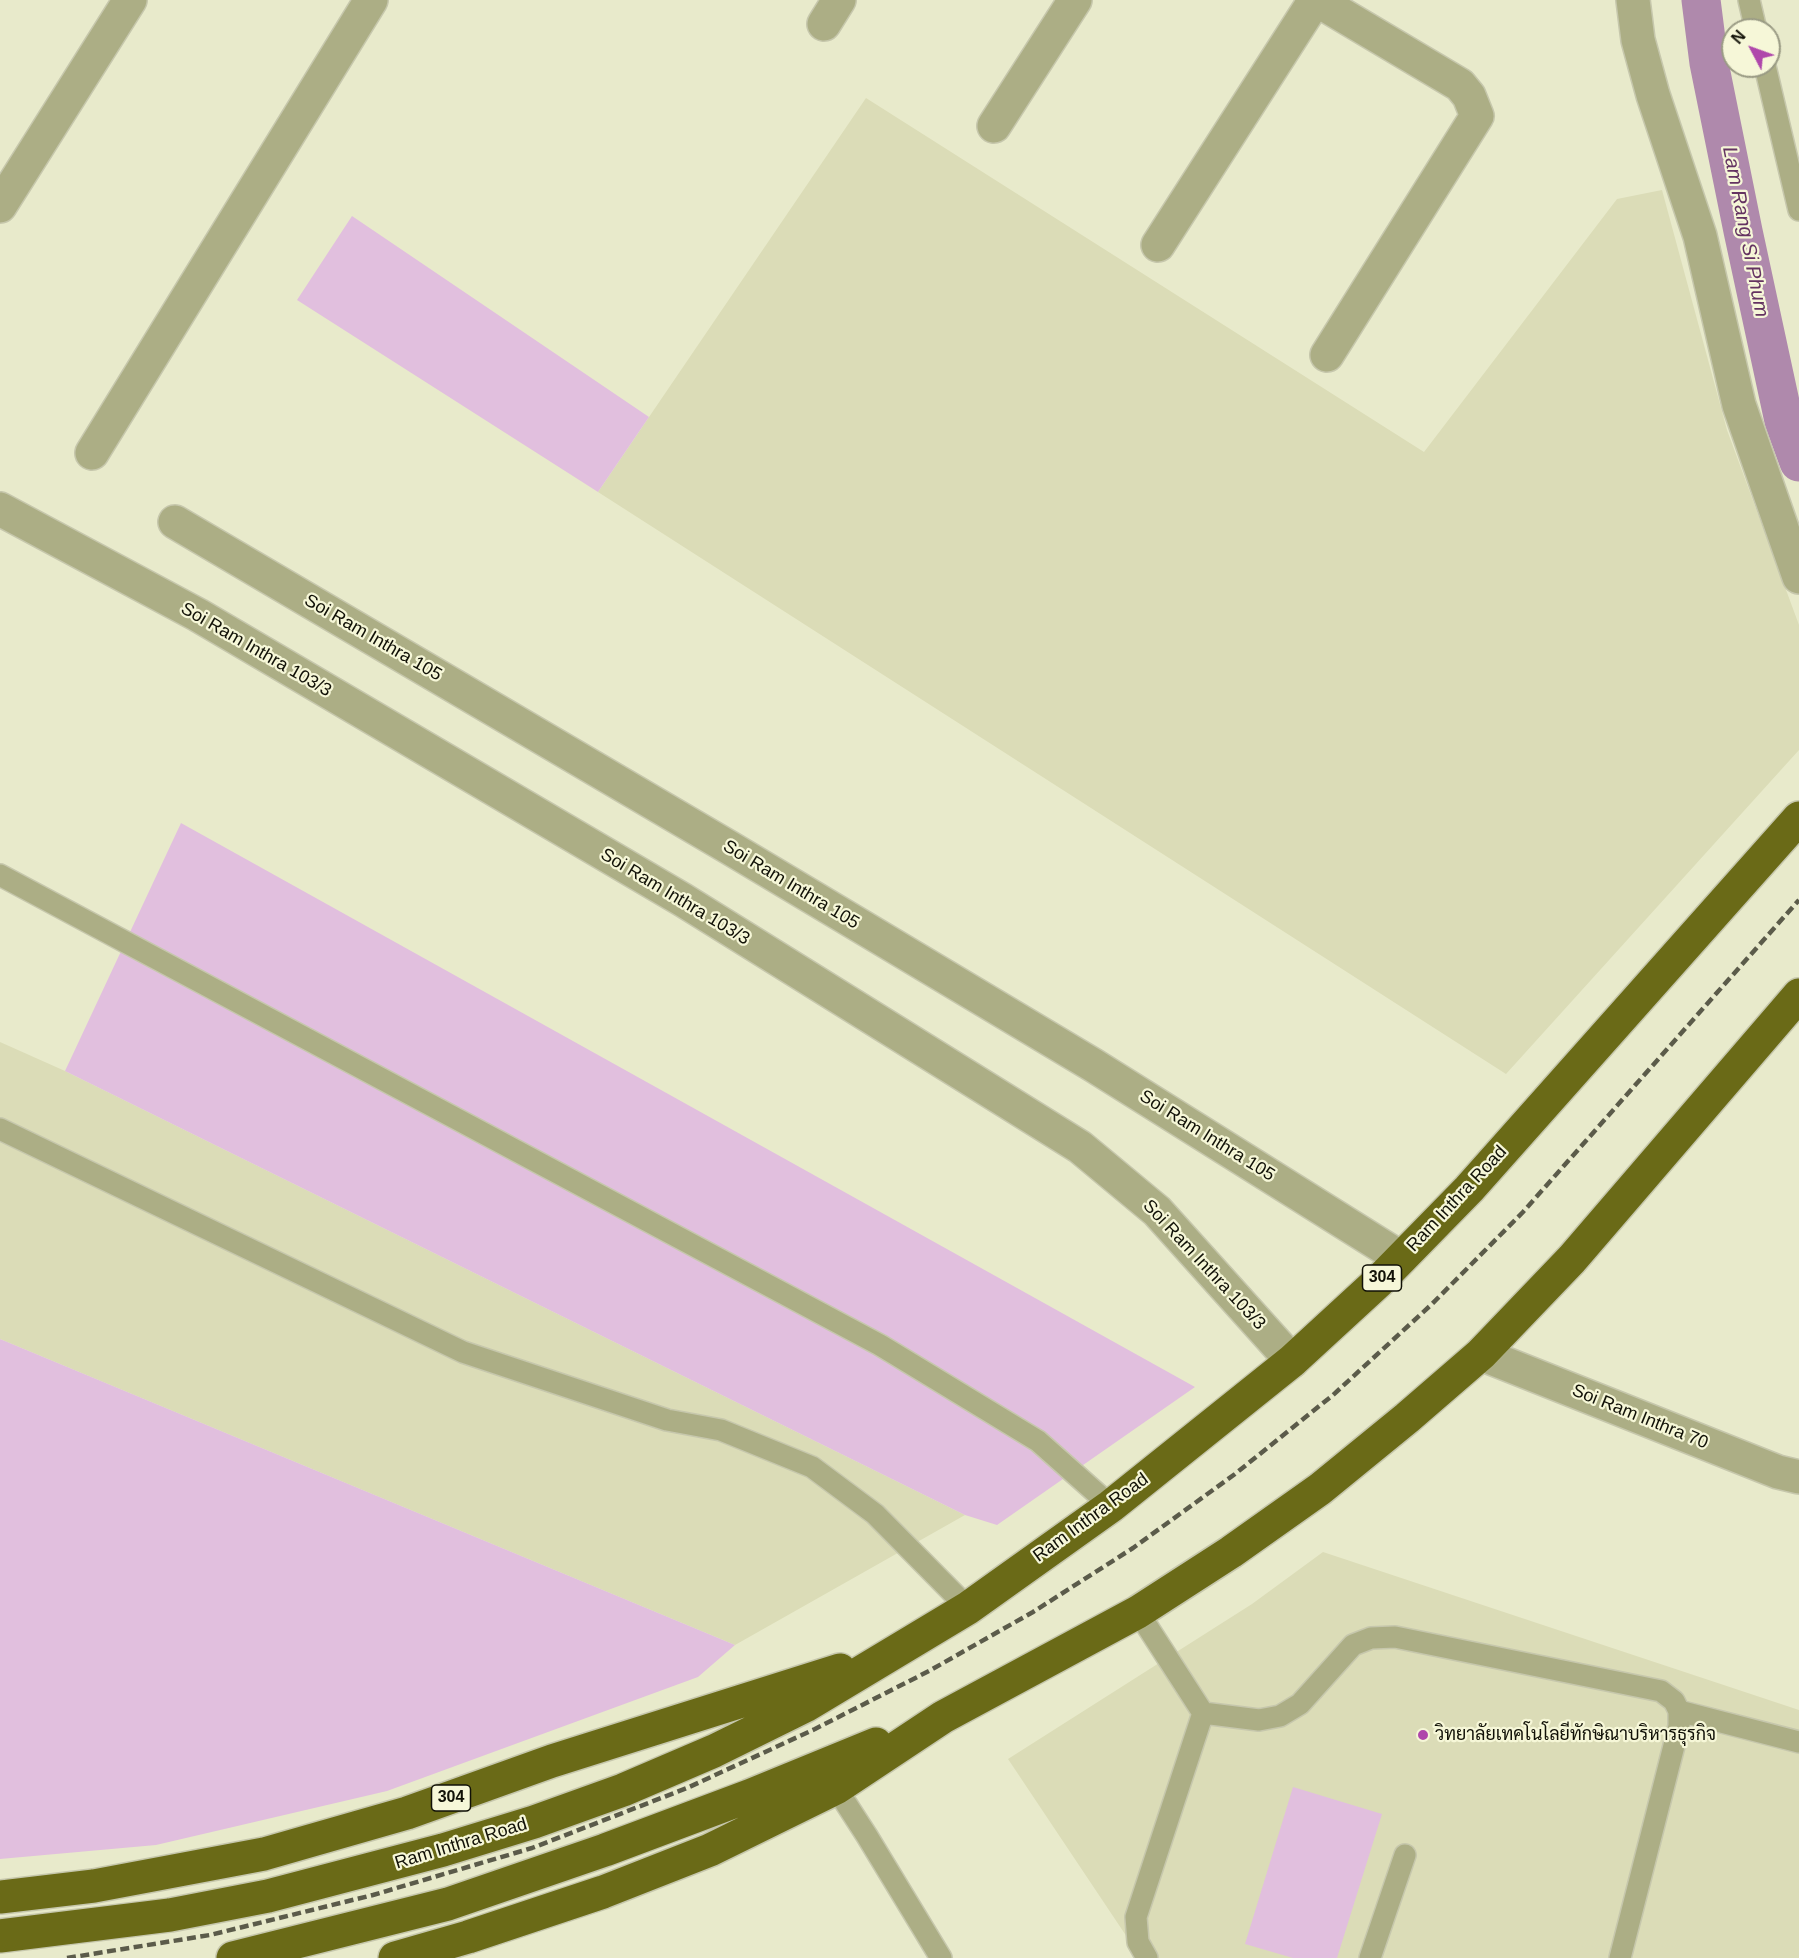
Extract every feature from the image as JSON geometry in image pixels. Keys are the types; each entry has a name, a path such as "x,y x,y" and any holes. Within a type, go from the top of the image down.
{"highway":[{"name":"Ram Inthra Road","path":"0,1936 170,1915 268,1896 443,1850 534,1822 623,1790 714,1751 805,1706 968,1608 1111,1506 1292,1361 1401,1258 1469,1189 1799,818"},
{"path":"395,1958 468,1937 603,1892 710,1850 836,1788 943,1717 1138,1612 1231,1552 1320,1489 1481,1354 1572,1259 1799,995"},
{"name":"Ram Inthra Road","path":"0,1897 94,1886 264,1854 407,1813 552,1761 890,1654"},
{"path":"233,1958 448,1904 652,1833 943,1717"}],"street":[{"path":"0,206 130,0"},
{"path":"92,453 371,0"},
{"path":"994,126 1075,0"},
{"path":"1158,245 1316,0 1460,85 1469,96 1477,116 1327,355"},
{"path":"1633,0 1638,40 1653,94 1700,236 1739,405 1799,577"},
{"name":"Soi Ram Inthra 103/3","path":"0,509 198,615 683,900 1080,1147 1157,1211 1292,1361"},
{"name":"Soi Ram Inthra 105","path":"175,522 730,848 1083,1059 1401,1258"},
{"name":"Soi Ram Inthra 70","path":"1481,1354 1778,1472 1799,1477"}],"lane":[{"path":"1749,0 1753,18"},
{"path":"1768,78 1799,210"},
{"path":"0,875 880,1345 1038,1441 1111,1506"},
{"path":"0,1129 463,1352 667,1420 721,1430 812,1467 875,1514 968,1608"},
{"path":"1138,1612 1203,1713"},
{"path":"1203,1713 1259,1720 1280,1716 1300,1704 1353,1645 1371,1638 1395,1637 1661,1691 1674,1701 1679,1711 1679,1726 1620,1958"},
{"path":"1679,1711 1799,1742"},
{"path":"1147,1958 1138,1942 1136,1917 1203,1713"},
{"path":"836,1788 941,1958"},
{"path":"1370,1958 1405,1855"}],"shaded area":[{"path":"866,98 1424,452 1617,199 1662,190 1727,430 1799,625 1799,750 1506,1074 598,492"},
{"path":"352,216 649,417 598,492 297,300"},
{"path":"181,823 1195,1387 997,1525 965,1515 65,1071"},
{"path":"0,1042 65,1071 965,1515 735,1645 0,1339"},
{"path":"0,1339 735,1645 698,1677 387,1791 156,1845 0,1859"},
{"name":"วิทยาลัยเทคโนโลยีทักษิณาบริหารธุรกิจ","path":"1323,1552 1799,1710 1799,1958 1141,1958 1008,1759 1252,1604"},
{"path":"1293,1787 1382,1814 1337,1958 1293,1958 1245,1944"}],"waterway":[{"name":"Lam Rang Si Phum","path":"1701,0 1709,63 1743,231 1784,421 1799,462"}],"railway":[{"path":"67,1958 210,1935 373,1895 532,1848 687,1788 815,1729 929,1671 1033,1612 1133,1548 1235,1474 1333,1395 1432,1304 1523,1212 1799,900"}],"place":[{"name":"วิทยาลัยเทคโนโลยีทักษิณาบริหารธุรกิจ","path":"1423,1735"}]}
